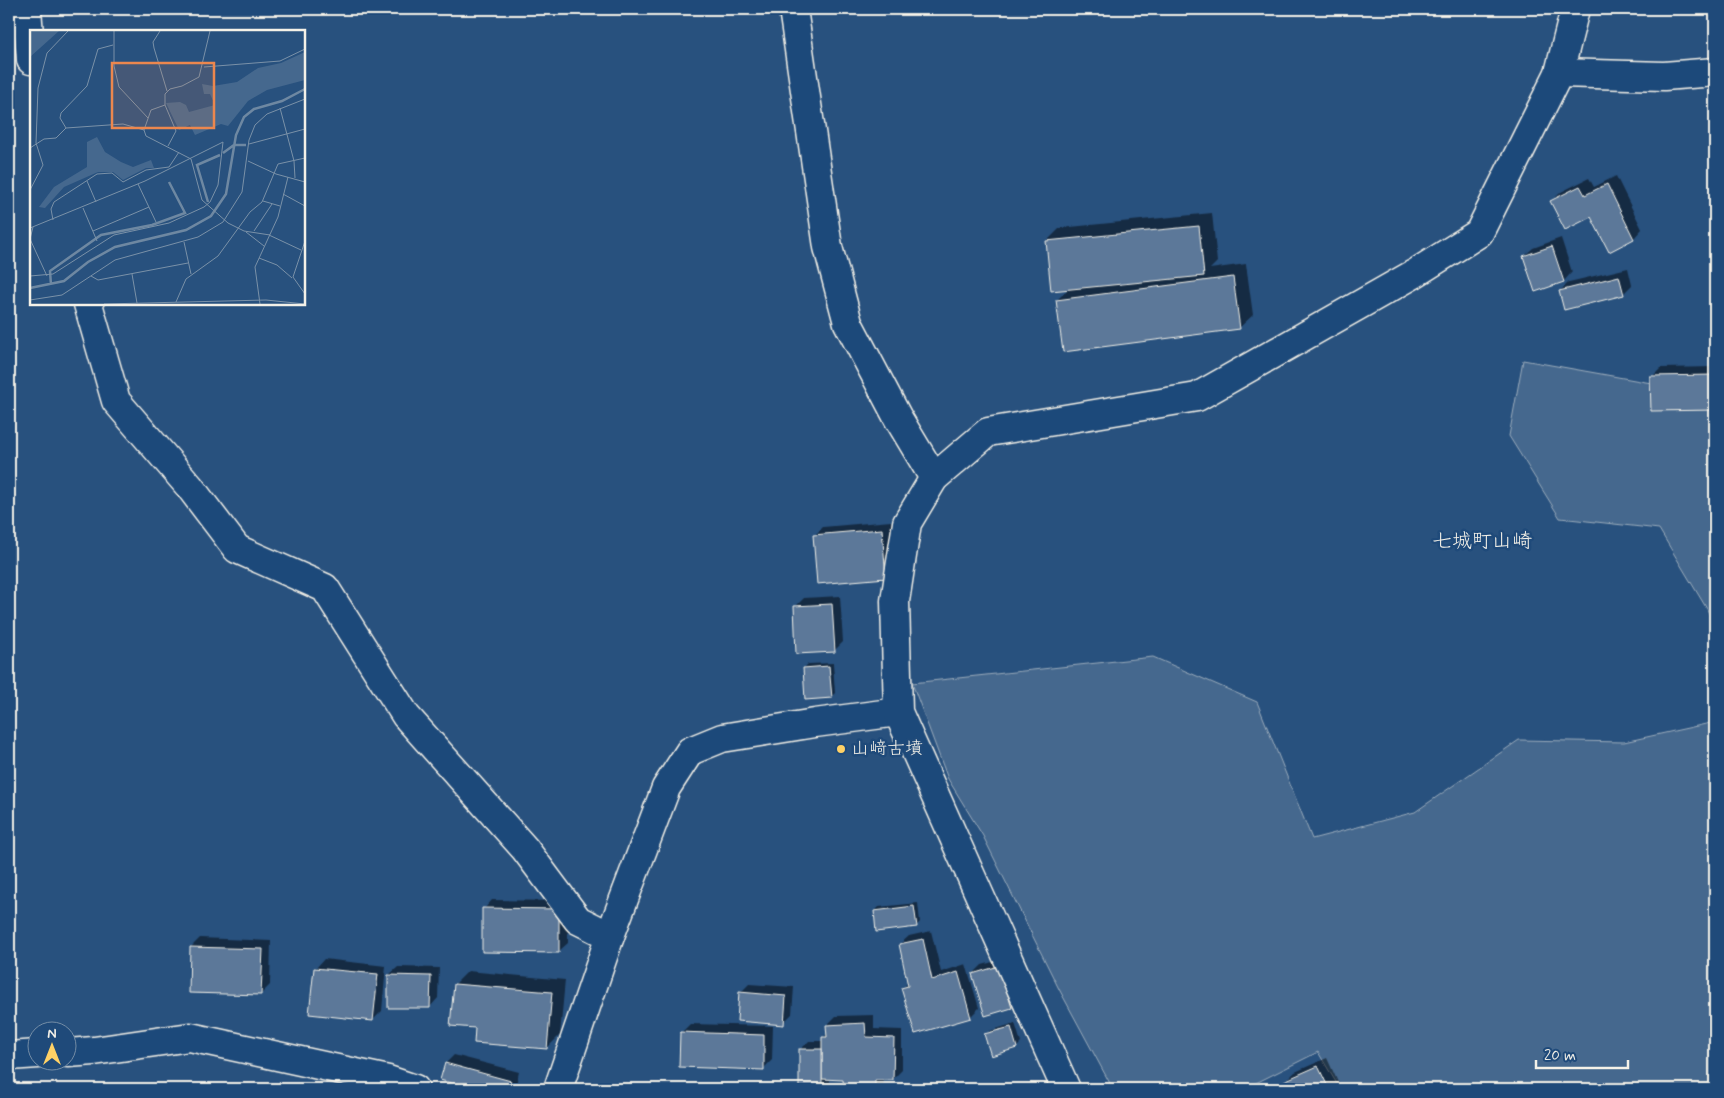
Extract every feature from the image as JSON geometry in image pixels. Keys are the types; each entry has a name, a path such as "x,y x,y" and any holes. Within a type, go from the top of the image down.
{"street":[{"path":"27,9 30,47"},
{"path":"793,9 828,247 848,323 898,418 934,478"},
{"path":"1066,1089 898,712 894,601 907,523 934,478 988,432 1196,397 1406,279 1480,233 1559,73 1575,9"},
{"path":"1559,73 1664,76 1715,72"},
{"path":"88,305 116,401 190,487 237,549 325,588 406,716 525,850 578,920 610,936"},
{"path":"558,1089 610,936 666,788 690,751 722,738 898,712"},
{"path":"78,1052 190,1037 388,1080 415,1089"},
{"path":"9,1056 28,1055"}],"shaded area":[{"path":"1523,360 1707,393 1715,391 1715,627 1707,609 1659,529 1560,518 1509,436"},
{"path":"1153,657 1257,702 1312,839 1415,812 1519,740 1624,742 1715,722 1715,1088 1340,1089 1318,1052 1244,1089 1113,1089 1059,989 983,836 948,779 912,683"}],"building":[{"path":"1607,184 1634,239 1609,252 1591,217 1565,230 1550,201 1580,186 1585,195"},
{"path":"1199,226 1204,276 1051,291 1046,241"},
{"path":"1552,246 1564,282 1535,292 1523,256"},
{"path":"1619,276 1624,295 1564,310 1559,291"},
{"path":"1233,277 1240,329 1063,352 1056,300"},
{"path":"1715,375 1715,410 1651,411 1650,376"},
{"path":"882,529 886,578 817,584 813,535"},
{"path":"832,604 835,652 796,654 794,606"},
{"path":"829,666 832,698 805,700 803,668"},
{"path":"914,906 917,927 876,932 874,911"},
{"path":"482,908 559,909 559,953 482,952"},
{"path":"923,939 932,980 958,972 971,1018 915,1034 901,988 908,986 899,944"},
{"path":"190,947 263,949 261,995 189,993"},
{"path":"999,966 1012,1008 985,1016 972,974"},
{"path":"314,968 378,974 373,1021 309,1014"},
{"path":"388,975 431,976 430,1008 388,1008"},
{"path":"454,984 552,992 547,1049 474,1043 475,1028 450,1026"},
{"path":"739,992 786,996 784,1025 737,1021"},
{"path":"865,1023 866,1037 894,1038 893,1080 875,1080 875,1089 844,1089 843,1080 822,1079 822,1037 827,1037 826,1025"},
{"path":"1011,1027 1017,1048 991,1056 984,1034"},
{"path":"680,1032 764,1035 764,1070 679,1067"},
{"path":"799,1049 822,1049 822,1089 799,1089"},
{"path":"445,1063 511,1081 509,1089 472,1089 440,1080"},
{"path":"1318,1066 1329,1089 1288,1089 1284,1081"}],"place":[{"name":"山﨑古墳","path":"841,749"}],"district":[{"name":"七城町山崎","path":"1482,541"}]}
